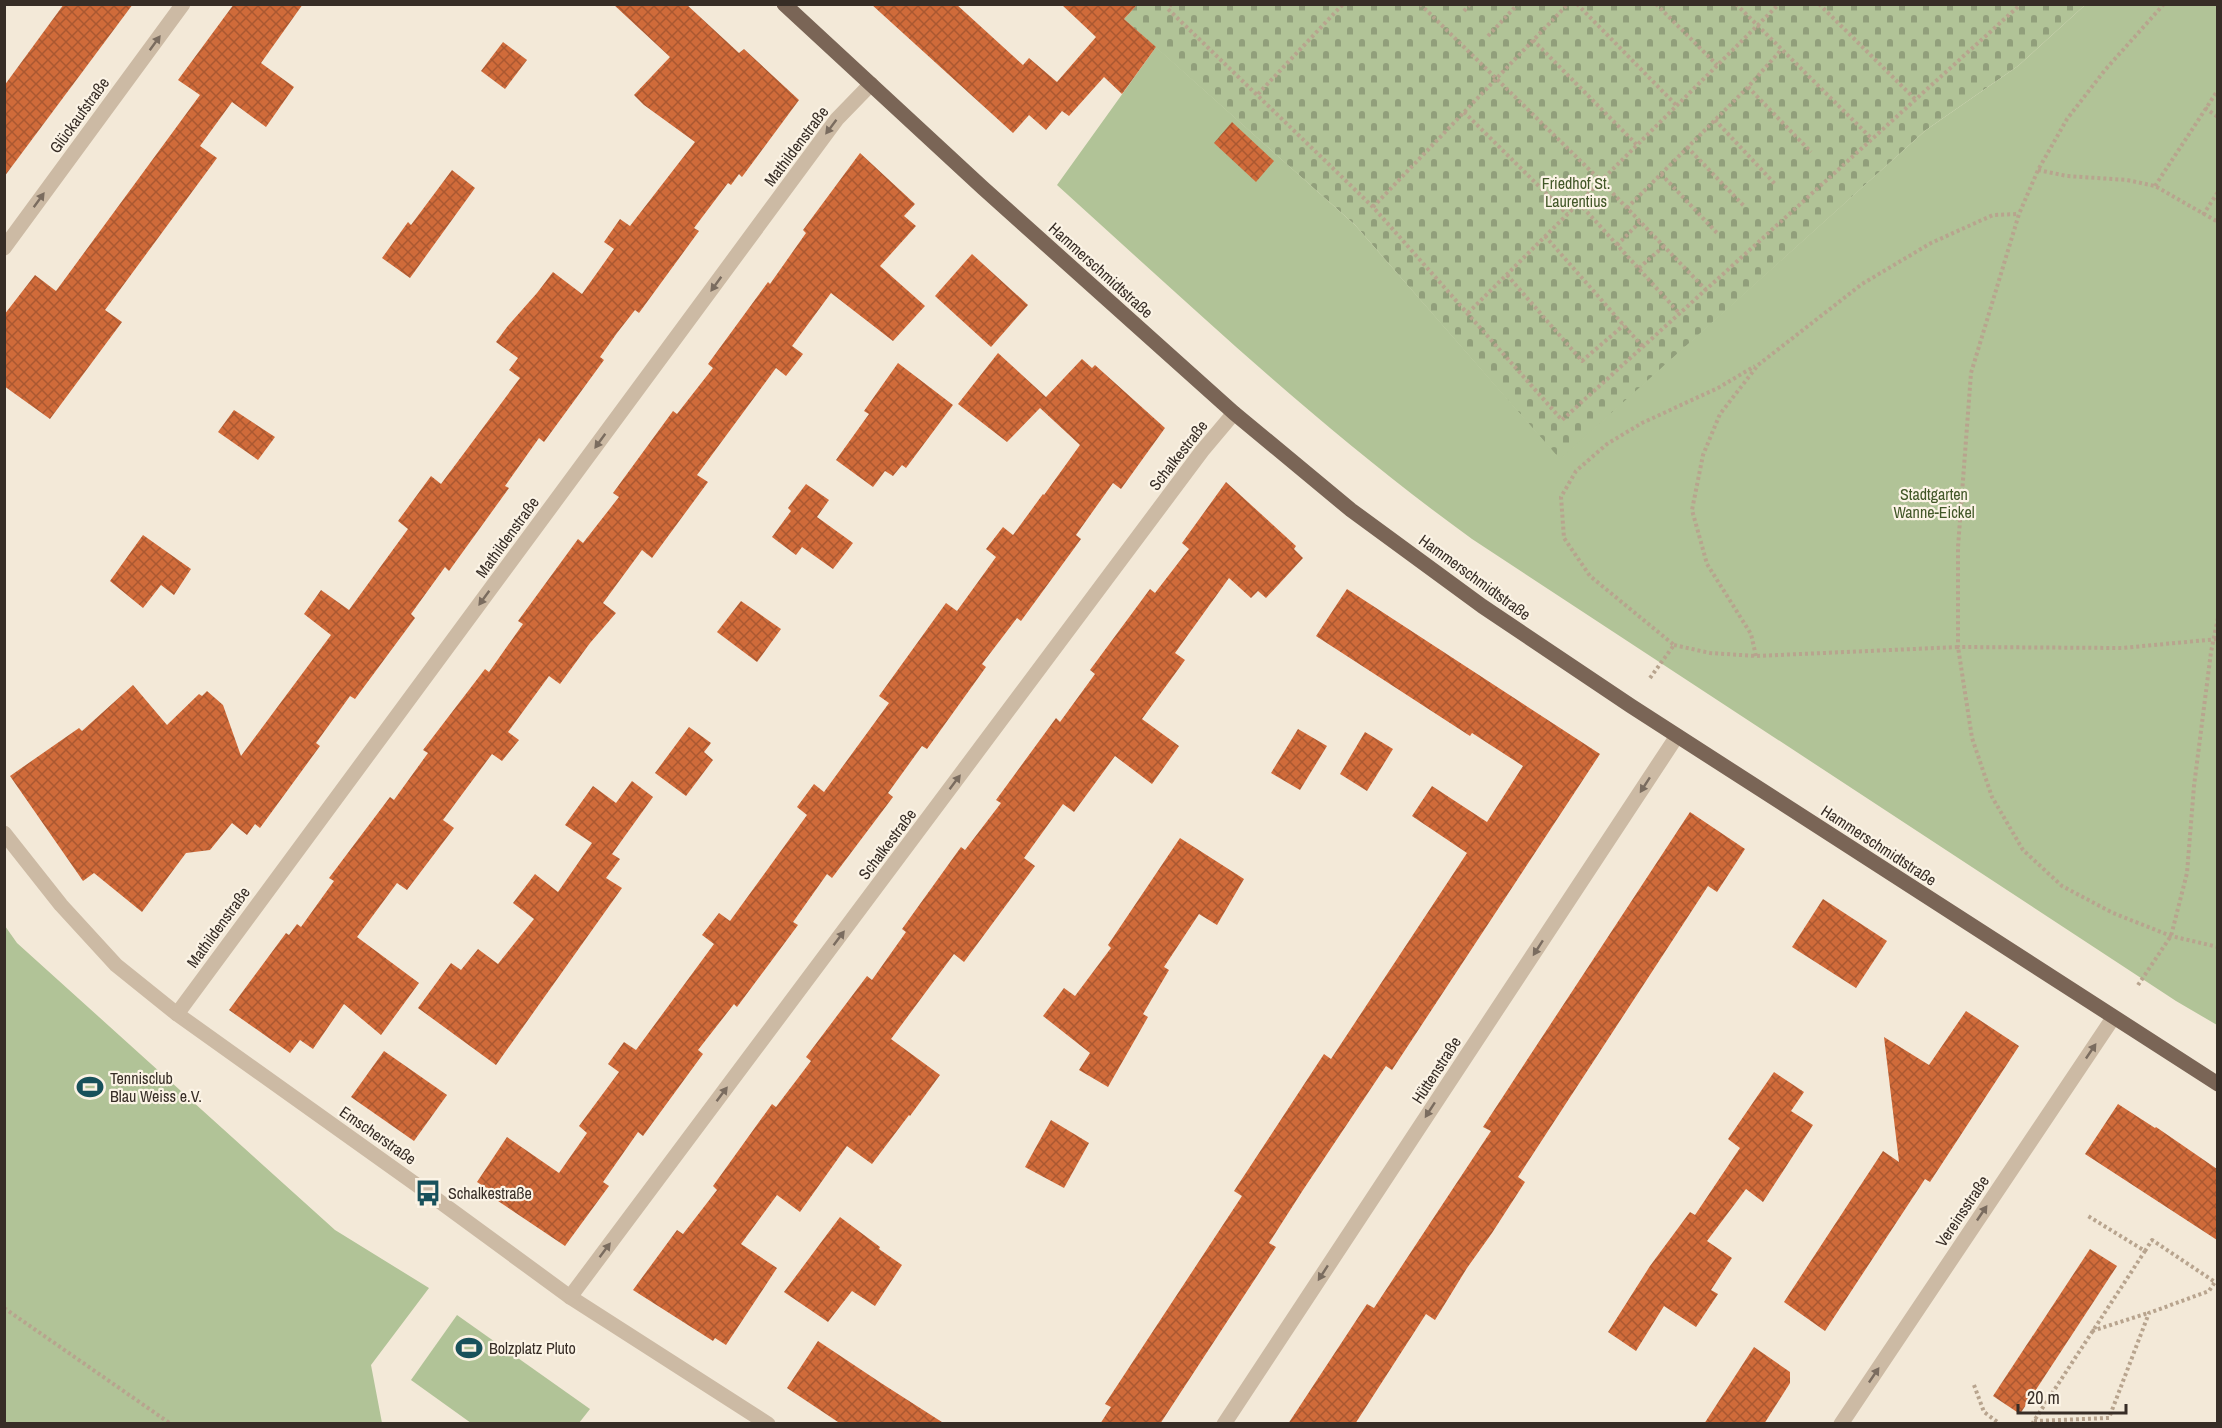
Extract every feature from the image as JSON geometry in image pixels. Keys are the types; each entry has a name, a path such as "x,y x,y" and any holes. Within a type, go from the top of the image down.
{"main road":[{"name":"Hammerschmidtstraße","path":"784,4 1234,414 1351,510 1482,606 1677,736 2217,1084"}],"street":[{"name":"Glückaufstraße","path":"4,248 183,4"},
{"name":"Mathildenstraße","path":"177,1014 837,119 871,84"},
{"name":"Schalkestraße","path":"570,1297 1202,451 1234,414"},
{"name":"Hüttenstraße","path":"1224,1424 1677,736"},
{"name":"Emscherstraße","path":"4,833 61,905 116,965 177,1014 570,1297 768,1424"},
{"name":"Vereinsstraße","path":"1841,1424 2113,1018"}],"path":[{"path":"1172,4 1168,9 1373,207 1562,420 2021,4"},
{"path":"1258,94 1343,4"},
{"path":"1420,4 1601,181 1706,290"},
{"path":"1464,11 1470,4"},
{"path":"1488,36 1518,4"},
{"path":"1373,207 1568,4"},
{"path":"1577,4 1677,105"},
{"path":"1656,4 1717,65"},
{"path":"1736,4 1872,140"},
{"path":"1468,313 1779,4"},
{"path":"1819,4 1916,100"},
{"path":"2164,4 2105,70 2067,119 2038,170 2019,214 1971,373 1958,547 1958,647 1972,738 1992,797 2023,850 2062,886 2113,913 2171,936 2217,947"},
{"path":"1533,40 1637,145"},
{"path":"1627,208 1748,87 1781,50"},
{"path":"1748,87 1811,152"},
{"path":"2155,186 2217,90"},
{"path":"2205,108 2217,117"},
{"path":"1464,112 1567,214"},
{"path":"1715,120 1776,184"},
{"path":"1688,147 1744,206"},
{"path":"2038,170 2067,176 2127,180 2155,186 2217,222"},
{"path":"1661,174 1717,233"},
{"path":"2203,215 2217,192"},
{"path":"1579,203 1680,314"},
{"path":"2019,214 1993,215 1931,243 1862,284 1758,365 1718,388 1642,423 1607,444 1576,471 1561,497 1564,538 1590,576 1674,645 1710,653 1756,656 1958,647 2122,648 2216,640"},
{"path":"1617,244 1640,222"},
{"path":"1545,236 1643,347"},
{"path":"1639,268 1664,246"},
{"path":"1507,275 1582,361 1624,325"},
{"path":"1756,656 1751,634 1707,564 1692,510 1702,455 1720,414 1758,365"},
{"path":"2138,985 2171,936 2187,873 2194,786 2216,640 2217,618"},
{"path":"1650,678 1674,645"},
{"path":"2088,1216 2145,1251"},
{"path":"2033,1422 2091,1332 2152,1240 2215,1282 2209,1291 2091,1332"},
{"path":"4,1308 171,1424"},
{"path":"2033,1422 2109,1418 2149,1313"},
{"path":"1974,1385 1984,1412 2000,1424"}],"green space":[{"name":"Friedhof St. Laurentius","path":"1138,4 2085,5 2018,66 1926,130 1560,460 1355,225 1124,19"},
{"name":"Stadtgarten Wanne-Eickel","path":"2085,5 2217,5 2217,1025 2176,1001 1472,539 1417,498 1311,412 1057,185 1156,47 1355,225 1560,459 1926,130 2018,66"},
{"name":"Tennisclub Blau Weiss e.V.","path":"5,926 17,943 335,1230 429,1288 371,1365 382,1423 5,1423"},
{"name":"Bolzplatz Pluto","path":"457,1315 590,1409 579,1423 471,1423 411,1380"}],"building":[{"path":"64,4 133,4 4,177 4,86"},
{"path":"234,4 303,4 261,63 294,87 266,127 232,102 200,146 217,158 105,310 122,322 50,419 4,386 4,315 35,275 56,291 200,95 178,80"},
{"path":"613,4 686,4 739,53 744,49 799,100 742,177 739,174 731,185 728,183 694,228 699,231 639,313 635,310 617,333 600,357 604,360 544,442 539,438 505,486 509,488 449,571 445,567 411,614 415,618 355,699 350,696 316,743 320,746 260,828 255,824 247,835 232,823 210,850 186,853 142,912 94,873 83,881 10,776 79,728 82,731 133,685 167,725 199,694 202,696 207,691 223,705 241,756 331,635 304,614 321,590 349,610 408,529 398,521 431,476 441,484 520,378 509,370 518,358 496,342 507,327 553,272 582,294 614,249 604,242 620,219 630,226 695,142 644,105 634,95 670,57"},
{"path":"871,4 956,4 1023,65 1029,58 1057,82 1096,37 1061,4 1138,4 1124,19 1156,47 1122,94 1104,77 1069,116 1062,111 1046,130 1029,115 1013,133"},
{"path":"503,42 527,60 505,89 481,71"},
{"path":"1232,122 1274,161 1256,182 1214,143"},
{"path":"860,153 915,204 904,216 916,226 880,266 925,306 893,341 831,293 792,346 803,354 786,376 776,368 697,475 708,482 652,558 642,550 603,603 616,613 590,643 560,684 549,676 508,732 519,740 502,761 492,754 443,820 454,828 407,890 397,883 357,937 419,983 381,1035 344,1004 313,1049 300,1040 290,1053 229,1010 286,933 289,935 297,924 301,927 334,881 329,878 390,797 394,800 428,753 423,750 485,669 489,672 523,624 518,621 578,539 583,543 619,497 613,493 673,411 677,414 713,368 708,364 768,282 770,284 806,233 803,230"},
{"path":"452,170 475,188 410,278 382,258 408,222 411,225"},
{"path":"972,254 1028,305 991,347 935,296"},
{"path":"998,353 1046,397 1082,359 1092,368 1095,365 1165,428 1121,489 1113,483 1076,535 1081,539 1021,621 1017,618 982,664 986,667 927,749 922,746 888,793 893,797 832,878 827,874 793,922 798,925 737,1007 734,1004 698,1050 703,1054 643,1136 638,1132 603,1182 609,1186 565,1246 486,1193 488,1189 477,1182 507,1137 559,1173 587,1133 579,1126 619,1072 608,1064 624,1042 636,1050 714,944 702,935 719,913 730,921 807,815 797,807 814,784 824,792 889,703 879,696 946,603 957,611 996,557 986,549 1003,527 1013,535 1080,445 1040,408 1007,442 958,404"},
{"path":"898,363 953,405 906,468 902,465 893,476 885,471 873,487 836,460 869,414 864,411"},
{"path":"234,410 275,437 258,460 218,432"},
{"path":"1226,482 1296,546 1294,549 1303,558 1266,598 1258,591 1251,598 1229,578 1175,653 1185,660 1142,719 1179,746 1152,784 1115,756 1074,812 1063,804 1024,858 1035,866 964,962 954,954 891,1039 940,1075 910,1116 872,1164 847,1146 800,1212 777,1195 741,1244 777,1268 726,1345 715,1338 713,1341 633,1290 677,1230 683,1234 717,1190 713,1186 772,1104 776,1107 811,1061 806,1057 867,976 872,980 906,932 902,929 961,847 965,850 1001,803 996,800 1056,718 1060,722 1095,674 1090,670 1150,589 1155,593 1189,549 1182,543"},
{"path":"806,484 829,500 817,517 853,543 833,569 802,547 796,555 772,537 791,511 788,508"},
{"path":"143,535 191,569 174,595 161,585 143,608 110,581"},
{"path":"1347,589 1600,754 1392,1070 1386,1066 1303,1190 1269,1243 1276,1247 1160,1424 1100,1424 1111,1407 1105,1404 1242,1196 1234,1191 1324,1054 1331,1059 1467,853 1412,816 1432,786 1487,822 1523,766 1472,733 1470,736 1316,636"},
{"path":"741,601 781,629 757,662 717,632"},
{"path":"689,727 711,743 704,752 713,760 686,796 655,773"},
{"path":"1298,729 1327,746 1300,790 1271,773"},
{"path":"1365,732 1393,749 1367,791 1340,774"},
{"path":"632,781 653,797 612,854 620,859 606,878 622,888 496,1065 418,1008 451,963 461,970 478,949 498,964 534,919 513,903 535,874 558,892 592,843 565,825 593,786 616,803"},
{"path":"1690,812 1745,849 1717,892 1708,886 1518,1177 1525,1182 1435,1320 1426,1314 1355,1424 1288,1424 1367,1304 1374,1308 1491,1131 1483,1127"},
{"path":"1180,838 1244,879 1217,925 1199,914 1164,967 1169,970 1143,1014 1148,1017 1108,1087 1079,1070 1090,1053 1043,1016 1064,988 1075,996 1111,948 1108,945"},
{"path":"1823,899 1887,941 1856,988 1792,947"},
{"path":"1966,1011 2019,1046 1930,1182 1925,1179 1825,1331 1784,1302 1883,1151 1899,1162 1884,1037 1929,1065"},
{"path":"384,1051 447,1095 414,1141 351,1097"},
{"path":"1774,1072 1804,1092 1791,1111 1813,1125 1763,1202 1746,1189 1707,1241 1732,1258 1711,1290 1718,1294 1696,1327 1664,1306 1636,1351 1608,1332 1650,1266 1690,1212 1695,1215 1740,1148 1728,1139"},
{"path":"2118,1104 2217,1169 2217,1240 2085,1154"},
{"path":"1051,1120 1089,1143 1064,1188 1025,1167"},
{"path":"840,1217 902,1265 875,1306 852,1291 828,1322 784,1292"},
{"path":"2090,1249 2117,1266 2020,1414 1993,1396"},
{"path":"818,1341 945,1424 841,1424 787,1388"},
{"path":"1754,1347 1790,1372 1790,1383 1764,1424 1704,1424"}],"place":[{"name":"Tennisclub Blau Weiss e.V.","path":"90,1087"},
{"name":"Schalkestraße","path":"428,1193"},
{"name":"Bolzplatz Pluto","path":"469,1348"}]}
